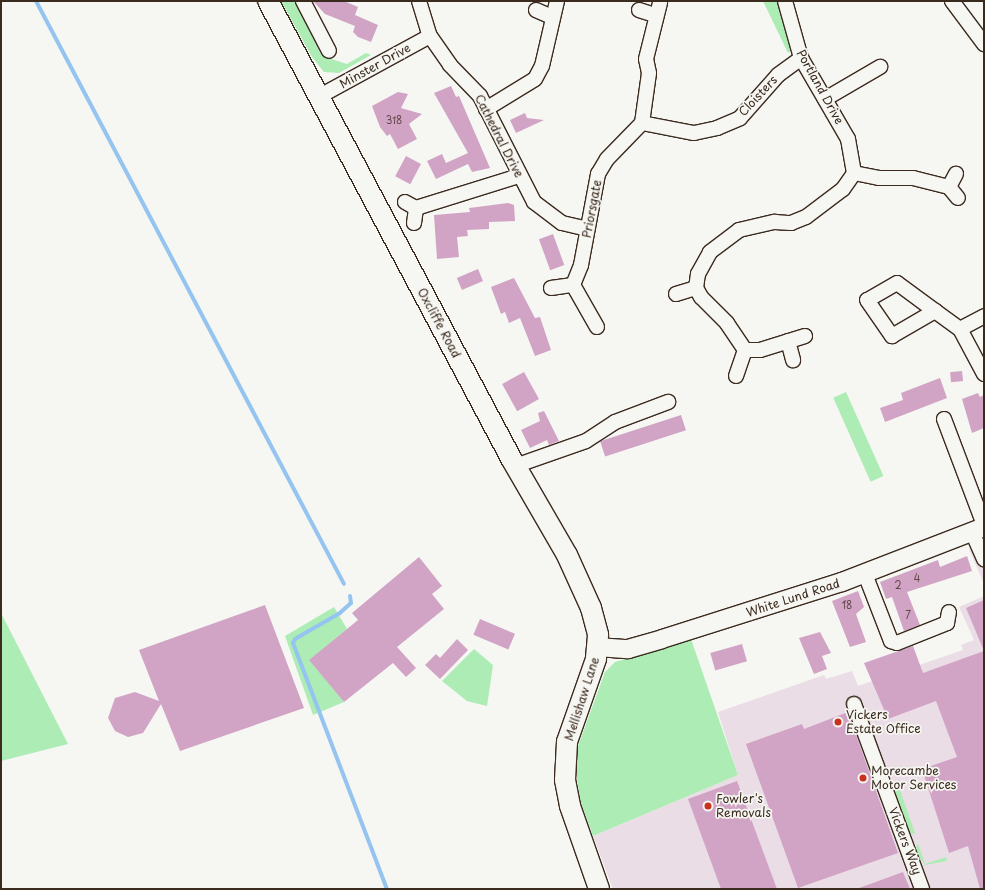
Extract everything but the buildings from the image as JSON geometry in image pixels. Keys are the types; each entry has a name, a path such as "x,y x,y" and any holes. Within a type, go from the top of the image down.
{"main road":[{"name":"Oxcliffe Road","path":"268,1 320,96 515,466 568,555 595,621 597,648"},
{"name":"Mellishaw Lane","path":"597,648 593,673 572,725 564,759 570,806 600,889"}],"street":[{"path":"303,1 327,42"},
{"name":"Cathedral Drive","path":"419,1 430,36 450,65 471,83 534,202 546,213 562,223 587,229"},
{"path":"486,109 535,79 542,66 552,17 557,1"},
{"name":"Portland Drive","path":"785,1 801,58 848,139 854,173"},
{"path":"952,1 984,44"},
{"path":"639,10 657,9 646,59 649,73 642,123"},
{"path":"536,10 552,17"},
{"name":"Minster Drive","path":"320,96 430,36"},
{"name":"Cloisters","path":"642,123 694,133 717,128 740,118 778,75 801,58"},
{"path":"825,99 883,63"},
{"name":"Priorsgate","path":"573,285 581,265 598,174 607,159 642,123"},
{"path":"696,288 702,262 724,240 739,230 775,222 791,223 806,217 843,189 854,173 879,178 913,178 953,192 956,174"},
{"path":"414,223 410,205 519,176"},
{"path":"551,288 573,285 597,320"},
{"path":"676,294 696,288"},
{"path":"696,288 745,350"},
{"path":"935,311 960,329 984,374"},
{"path":"960,329 984,316"},
{"path":"745,350 760,350 805,336"},
{"path":"788,341 793,360"},
{"path":"734,371 745,350"},
{"path":"515,466 586,441 615,422 668,402"},
{"path":"943,417 980,528 984,559"},
{"name":"White Lund Road","path":"597,648 628,649 865,574 980,528"},
{"path":"865,574 891,641 897,643 947,623 949,612"},
{"name":"Vickers Way","path":"854,704 922,889"}],"shaded area":[{"path":"984,543 984,584 969,549"},
{"path":"984,596 984,889 613,889 593,836 738,775 718,712 824,675 826,679 852,671 858,686 963,650 961,645 974,640 959,607"}],"green space":[{"path":"281,1 295,1 322,56 347,64 366,53 371,55 339,73 324,72 312,57"},
{"path":"763,1 777,1 791,51 788,53"},
{"path":"846,392 883,476 871,482 833,398"},
{"path":"334,607 347,629 310,660 344,702 313,715 285,636"},
{"path":"1,613 68,744 1,761"},
{"path":"691,639 738,775 593,836 580,800 574,757 605,672 615,662"},
{"path":"474,649 493,665 487,706 467,701 442,681"},
{"path":"897,781 915,833 913,834 908,832 893,788"},
{"path":"918,843 925,864 946,857 947,861 925,865 915,851"}],"waterway":[{"path":"36,1 344,584"},
{"path":"350,596 351,603 340,613 295,639 293,643 387,889"}],"place":[{"name":"Vickers Estate Office","path":"838,722"},
{"name":"Morecambe Motor Services","path":"863,778"},
{"name":"Fowler's Removals","path":"708,806"}]}
